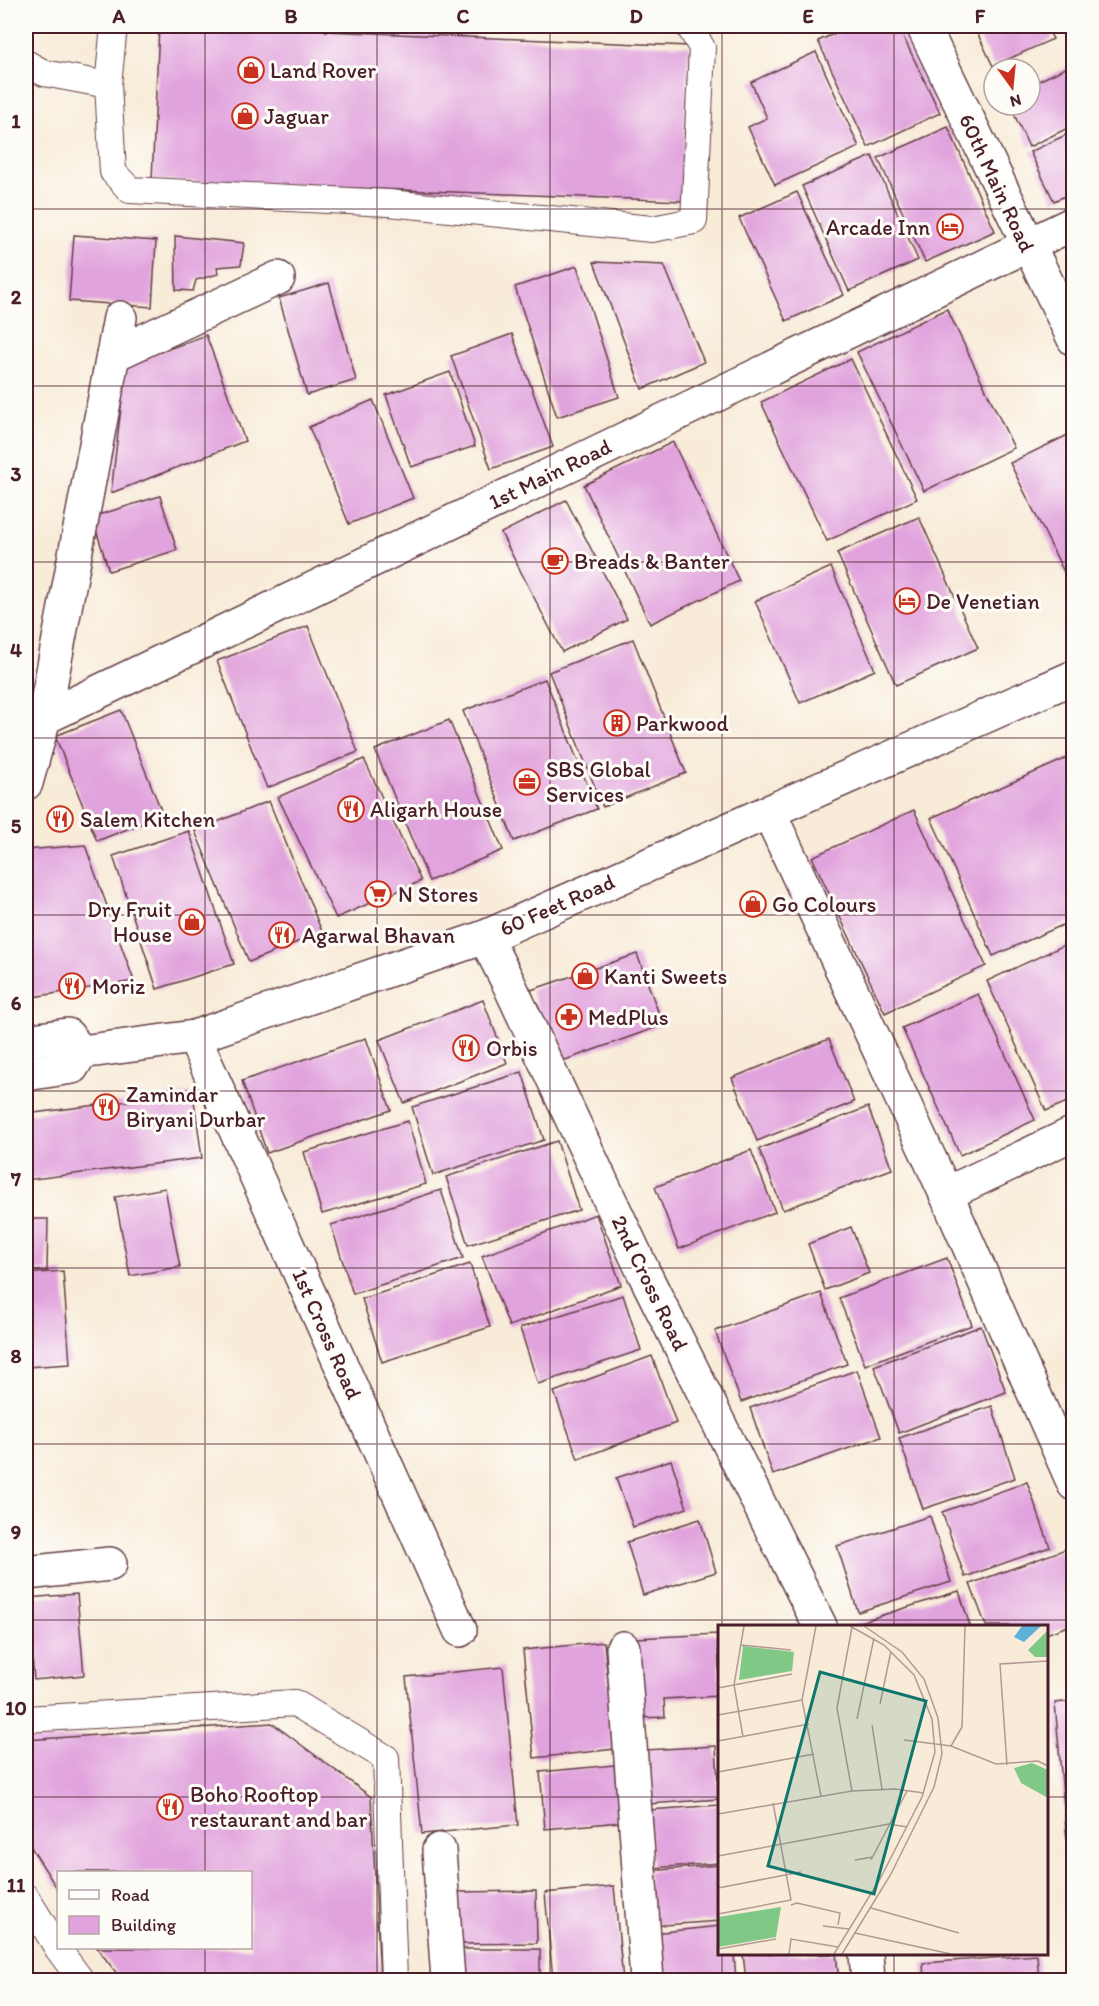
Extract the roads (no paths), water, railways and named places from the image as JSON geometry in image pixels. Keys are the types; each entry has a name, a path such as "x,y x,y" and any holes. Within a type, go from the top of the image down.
{"street":[{"name":"60th Main Road","path":"923,26 1074,339"},
{"name":"1st Main Road","path":"35,719 1074,222"},
{"path":"113,355 278,278"},
{"path":"26,783 35,719 120,318"},
{"name":"60 Feet Road","path":"81,1052 194,1037 484,937 1074,677"},
{"path":"769,812 946,1194 1072,1476"},
{"name":"2nd Cross Road","path":"484,937 508,982 648,1281 820,1625"},
{"path":"26,1041 67,1035 81,1052 72,1067 26,1074"},
{"name":"1st Cross Road","path":"194,1037 460,1630"},
{"path":"946,1194 1074,1133"},
{"path":"26,1573 110,1564"},
{"path":"623,1648 647,1980"},
{"path":"439,1850 448,1980"},
{"path":"866,1955 868,1980"}],"lane":[{"path":"114,26 108,85 113,172 130,190 390,203 652,229 694,221 702,48 689,26"},
{"path":"26,63 44,73 108,85"},
{"path":"26,1719 295,1703 386,1758 394,1980"},
{"path":"26,1897 57,1947"},
{"path":"58,1949 81,1980"}],"place":[{"name":"Land Rover","path":"251,70"},
{"name":"Jaguar","path":"245,116"},
{"name":"Arcade Inn","path":"950,227"},
{"name":"Breads & Banter","path":"555,561"},
{"name":"De Venetian","path":"907,601"},
{"name":"Parkwood","path":"617,723"},
{"name":"SBS Global Services","path":"527,782"},
{"name":"Aligarh House","path":"351,809"},
{"name":"Salem Kitchen","path":"60,819"},
{"name":"N Stores","path":"378,894"},
{"name":"Go Colours","path":"753,904"},
{"name":"Dry Fruit House","path":"192,922"},
{"name":"Agarwal Bhavan","path":"282,935"},
{"name":"Kanti Sweets","path":"585,976"},
{"name":"Moriz","path":"72,986"},
{"name":"MedPlus","path":"569,1017"},
{"name":"Orbis","path":"466,1048"},
{"name":"Zamindar Biryani Durbar","path":"106,1107"},
{"name":"Boho Rooftop restaurant and bar","path":"170,1807"}]}
